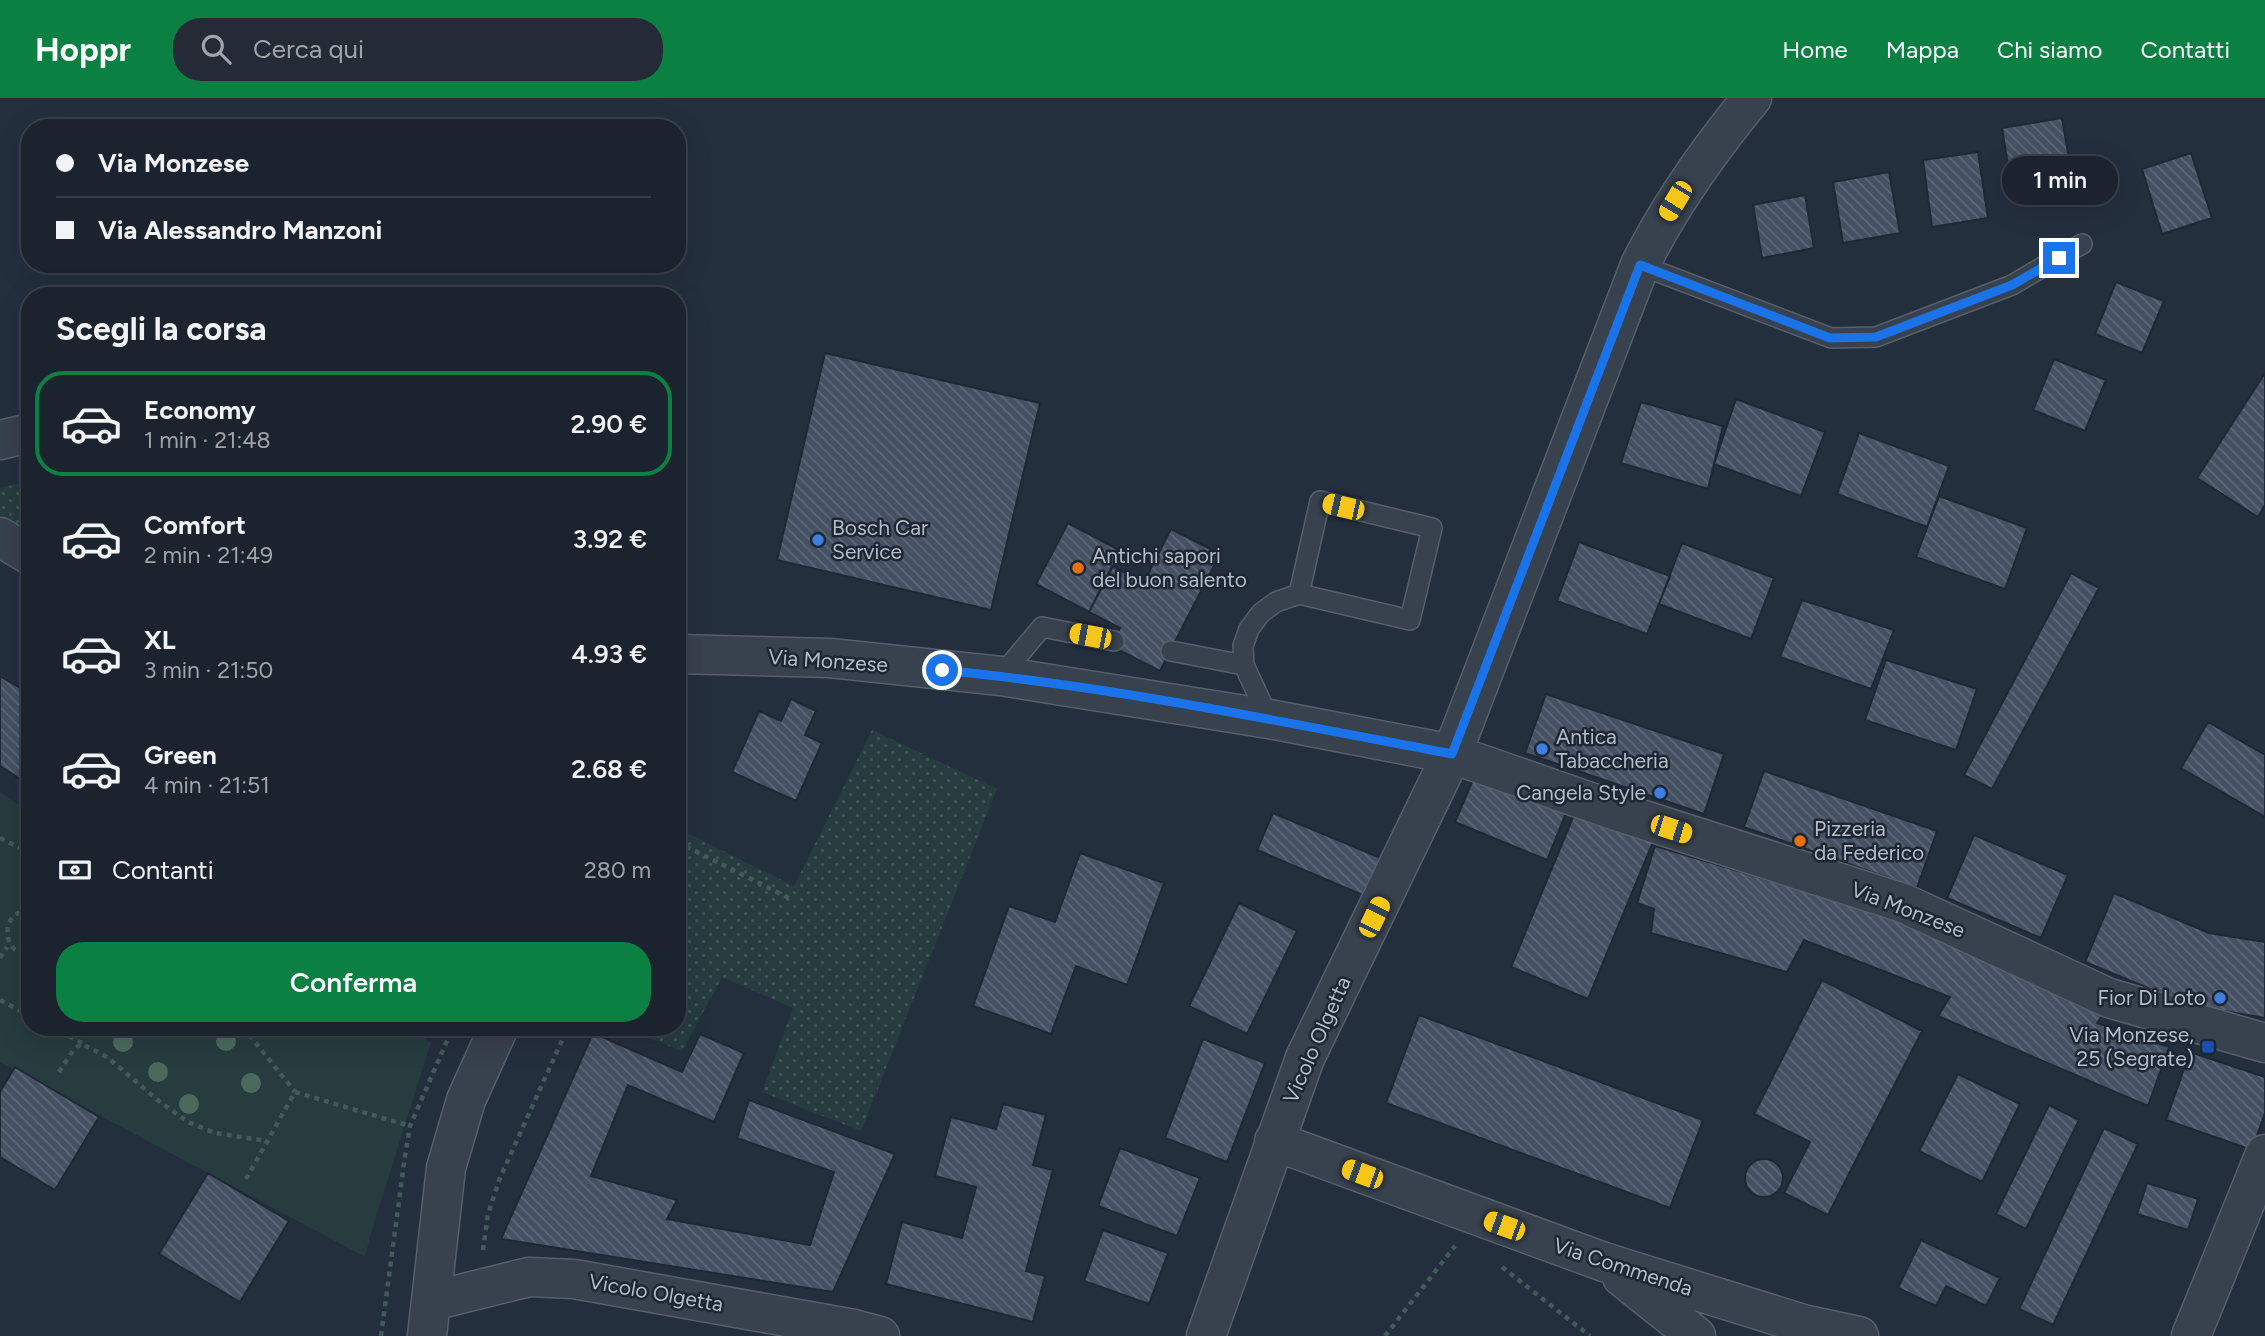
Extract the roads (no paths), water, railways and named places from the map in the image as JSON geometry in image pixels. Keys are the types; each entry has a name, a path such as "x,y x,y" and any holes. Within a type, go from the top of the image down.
{"street":[{"name":"Vicolo Olgetta","path":"1206,1336 1273,1141 1305,1058 1452,754 1640,265 1687,181 1752,98"},
{"path":"0,420 21,421"},
{"path":"0,440 21,435"},
{"path":"0,537 21,550"},
{"name":"Via Monzese","path":"686,654 830,658 1001,676 1269,719 1452,754 1619,812 1903,904 2109,998 2265,1043"},
{"path":"429,1318 446,1168 466,1100 495,1036"},
{"name":"Via Commenda","path":"1273,1141 1604,1262 1803,1324 1858,1336"},
{"path":"2191,1336 2265,1154"},
{"path":"1604,1262 1696,1336"},
{"name":"Vicolo Olgetta","path":"429,1318 529,1277 574,1279 854,1329 880,1336"}],"lane":[{"path":"1640,265 1830,338 1876,337 2012,285 2082,244"},
{"path":"1269,719 1244,665 1243,646 1249,629 1261,613 1276,602 1298,593 1410,620 1432,528 1320,501 1298,593"},
{"path":"1001,676 1042,627 1114,641"},
{"path":"1171,651 1244,665"}],"place":[{"name":"Bosch Car Service","path":"818,540"},
{"name":"Antichi sapori del buon salento","path":"1078,568"},
{"name":"Antica Tabaccheria","path":"1542,749"},
{"name":"Cangela Style","path":"1660,793"},
{"name":"Pizzeria da Federico","path":"1800,841"},
{"name":"Fior Di Loto","path":"2220,998"},
{"name":"Via Monzese, 25 (Segrate)","path":"2208,1047"}]}
